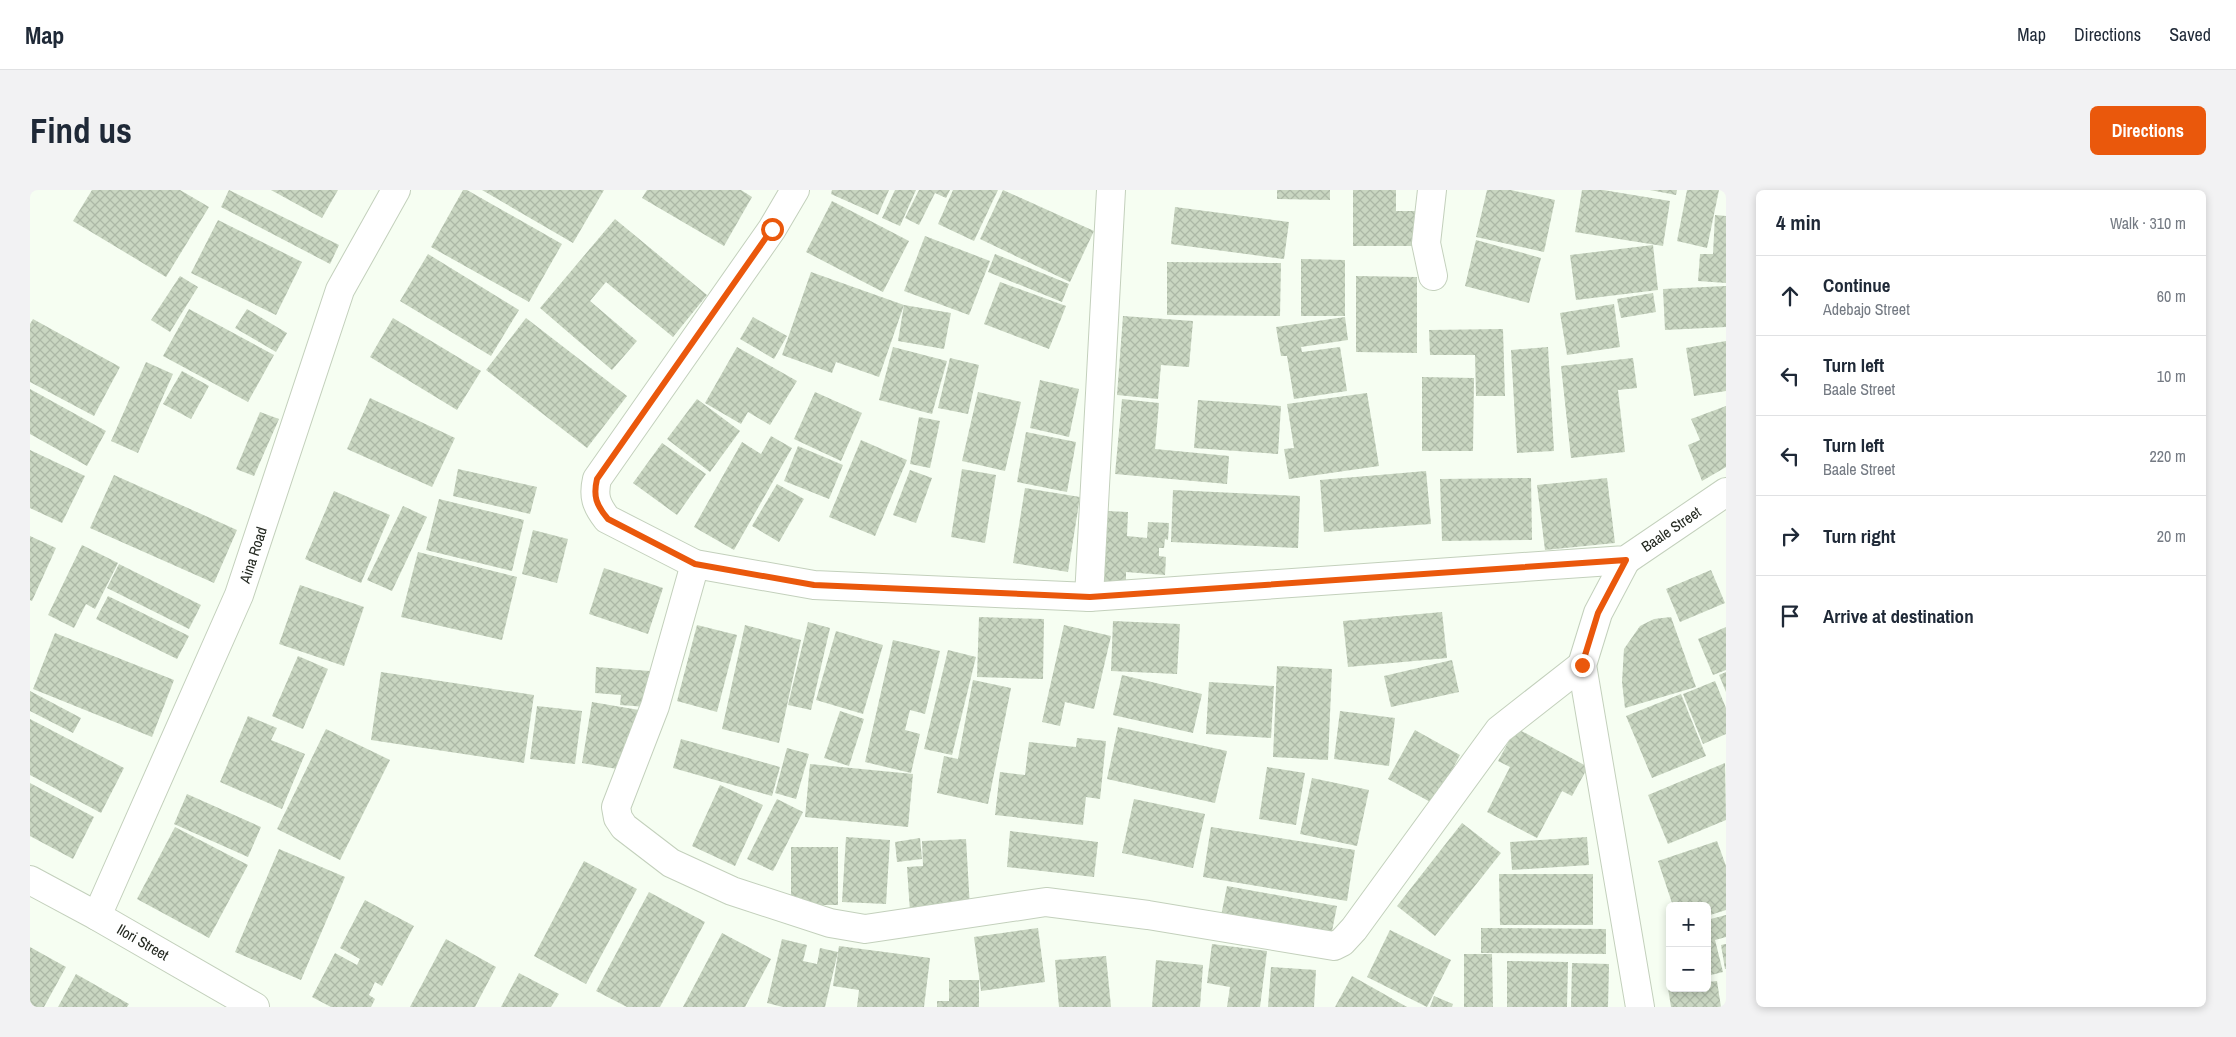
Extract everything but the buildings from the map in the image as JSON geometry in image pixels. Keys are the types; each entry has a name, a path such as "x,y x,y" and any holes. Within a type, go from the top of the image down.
{"street":[{"name":"Aina Road","path":"97,916 240,595 340,290 396,190"},
{"name":"Baale Street","path":"795,190 772,229 597,479 593,494 598,508 608,519 695,564 814,585 1090,597 1626,560 1726,492"},
{"path":"1090,597 1111,190"},
{"path":"1432,190 1426,243 1433,276"},
{"path":"1626,560 1598,613 1582,665 1640,1007"},
{"path":"695,564 655,706 616,807 618,818 624,827 671,863 732,891 804,916 865,929 1046,902 1148,915 1334,946 1342,942 1354,929 1499,730 1582,665"},
{"name":"Ilori Street","path":"30,880 97,916 255,1007"}],"route":[{"path":"772,229 597,479 593,494 598,508 608,519 695,564 814,585 1090,597 1626,560 1598,613 1582,665"}]}
